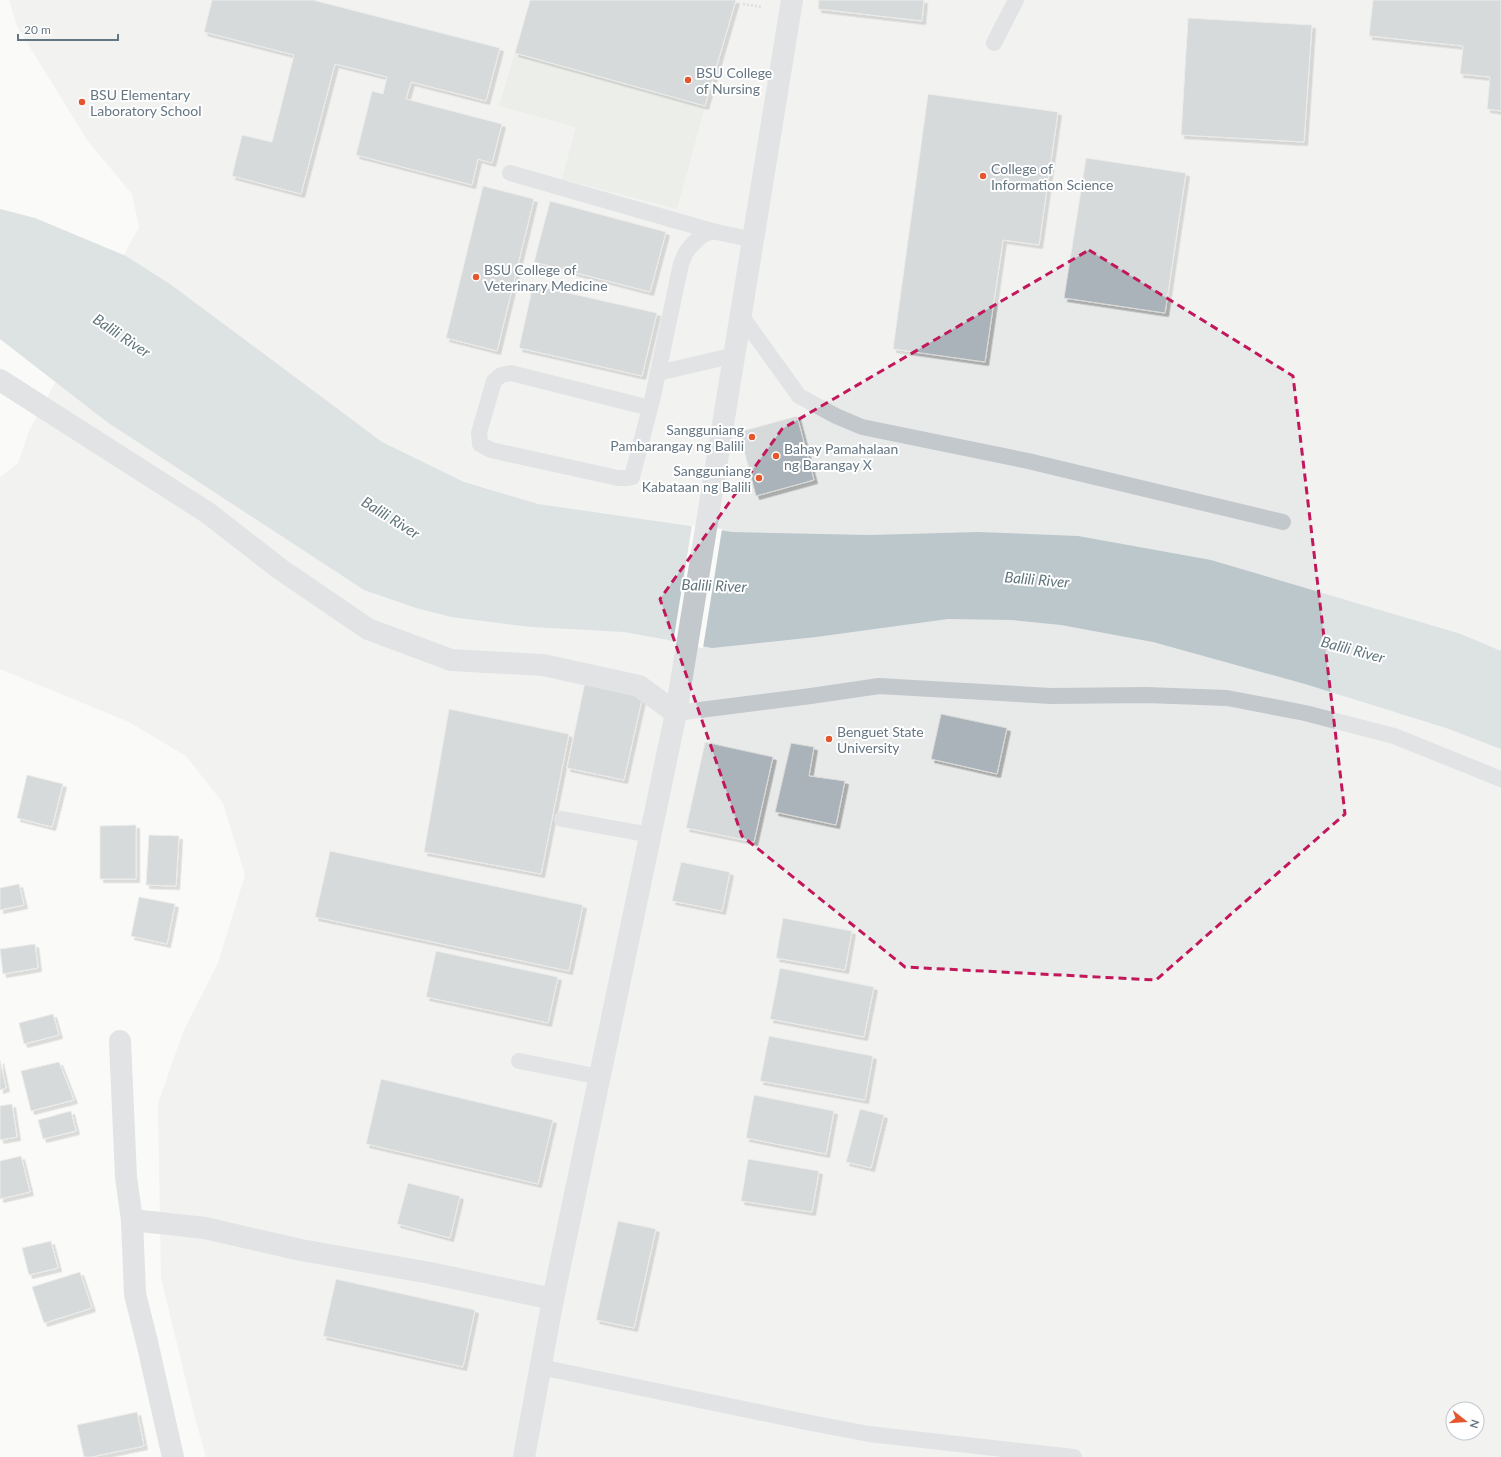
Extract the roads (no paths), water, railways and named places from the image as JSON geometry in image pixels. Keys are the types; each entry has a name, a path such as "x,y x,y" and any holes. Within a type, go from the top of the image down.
{"street":[{"path":"524,1457 553,1299 682,686 740,314 754,240 792,0"},
{"path":"0,380 208,513 280,569 368,629 451,660 543,665 639,686 676,714"},
{"path":"120,1041 126,1177 132,1220 135,1294 173,1457"},
{"path":"132,1220 205,1228 301,1250 430,1273 553,1299"}],"lane":[{"path":"994,43 1016,0"},
{"path":"510,173 712,231 754,240"},
{"path":"650,408 511,373 501,375 494,381 479,433 480,444 491,450 626,478 632,477 650,408 681,264 686,252 691,246 702,236 712,231"},
{"path":"740,314 799,396 836,416 855,424 1028,461 1283,522"},
{"path":"658,373 734,355"},
{"path":"676,714 879,686 1050,696 1146,695 1227,698 1305,713 1394,736 1501,779"},
{"path":"562,819 651,835"},
{"path":"519,1061 600,1077"},
{"path":"540,1368 811,1424 870,1434 1074,1457"}],"water":[{"name":"Balili River","path":"0,209 35,218 126,256 170,284 382,442 464,482 538,504 732,532 869,535 978,532 1078,536 1211,560 1461,634 1501,651 1501,749 1446,728 1305,684 1153,642 1061,625 1012,620 948,619 816,637 712,648 624,632 531,627 451,617 416,608 364,590 107,422 0,339"}],"place":[{"name":"BSU College of Nursing","path":"688,80"},
{"name":"BSU Elementary Laboratory School","path":"82,102"},
{"name":"College of Information Science","path":"983,176"},
{"name":"BSU College of Veterinary Medicine","path":"476,277"},
{"name":"Sangguniang Pambarangay ng Balili","path":"752,437"},
{"name":"Bahay Pamahalaan ng Barangay X","path":"776,456"},
{"name":"Sangguniang Kabataan ng Balili","path":"759,478"},
{"name":"Benguet State University","path":"829,739"}]}
